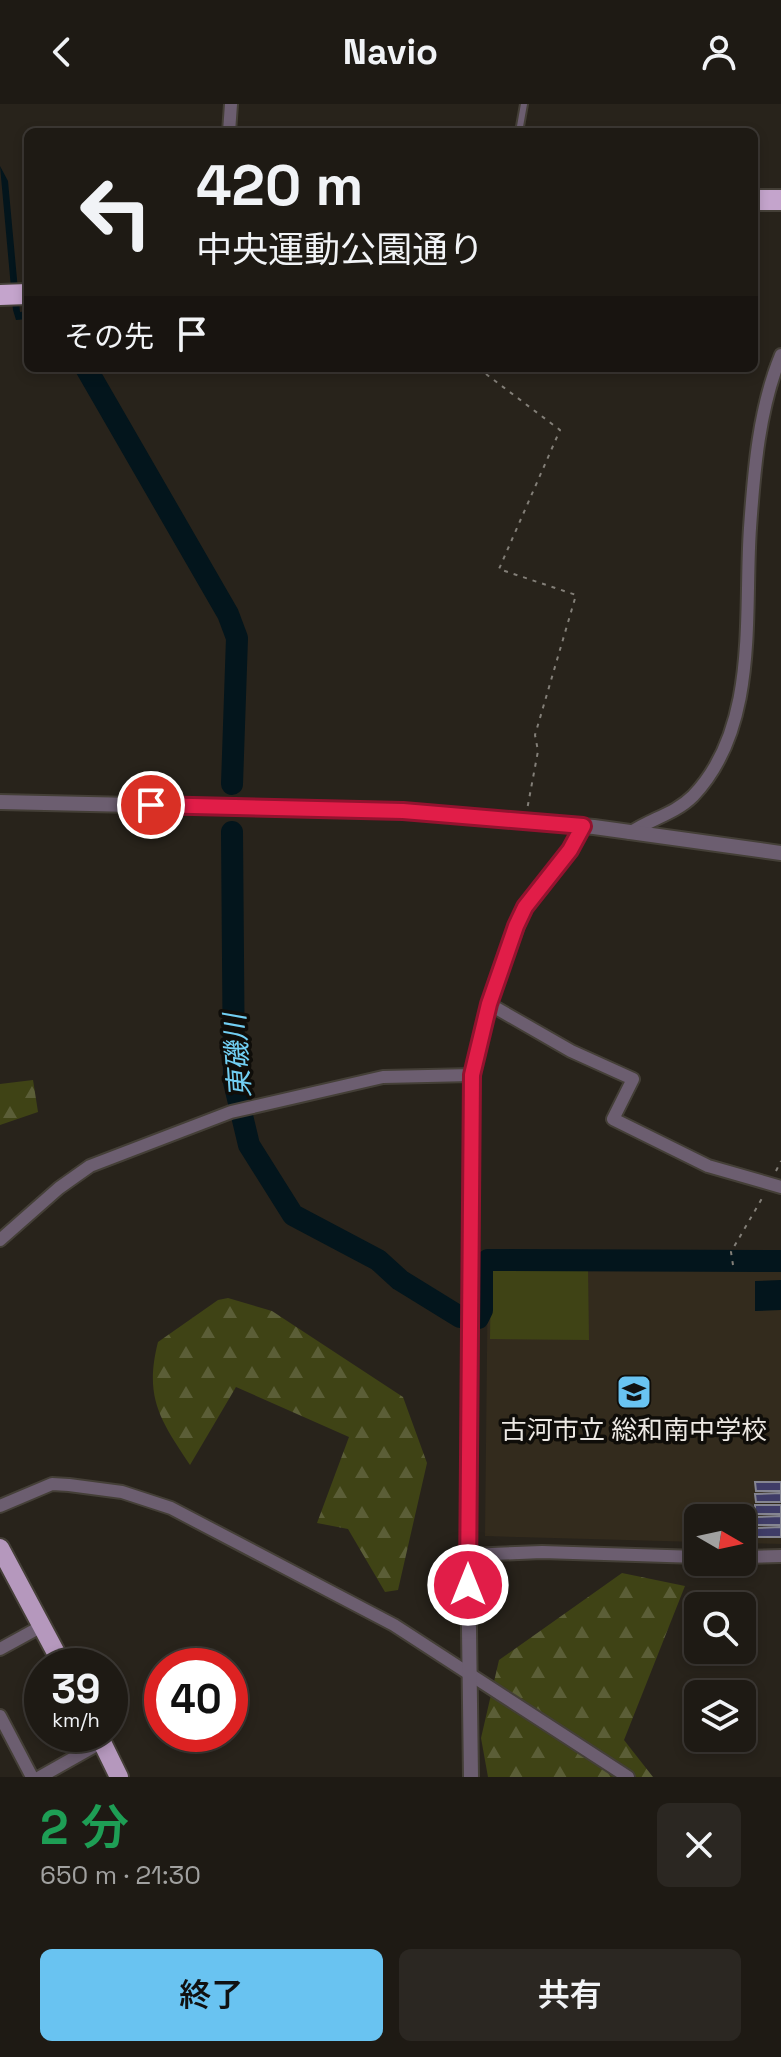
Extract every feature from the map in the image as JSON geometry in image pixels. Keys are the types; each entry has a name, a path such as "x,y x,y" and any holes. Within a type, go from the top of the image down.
{"highway":[{"path":"758,200 781,200"},
{"path":"0,295 24,294"}],"main road":[{"path":"0,1548 6,1568 54,1648"},
{"path":"107,1752 119,1777"}],"street":[{"path":"229,128 231,104"},
{"path":"630,833 692,797 720,759 735,720 748,605 750,528 766,392 781,355"},
{"path":"0,802 335,808 525,820 781,853"},
{"path":"471,1777 468,1555 472,1075 489,1004 525,907 570,850 583,826"},
{"path":"489,1004 571,1051 633,1079 613,1119 708,1166 775,1185"},
{"path":"0,1240 90,1166 237,1110 383,1077 472,1075"},
{"path":"0,1506 52,1484 90,1485 171,1508 314,1580 470,1673 628,1777"},
{"path":"468,1555 542,1552 684,1557"},
{"path":"756,1557 781,1556"},
{"path":"0,1649 42,1626"},
{"path":"0,1716 32,1777"},
{"path":"40,1777 78,1752"}],"lane":[{"path":"520,128 524,104"}],"path":[{"path":"483,372 560,430 499,569 576,595 535,735 538,751 525,820"},
{"path":"733,1265 731,1252 775,1185 781,1161"}],"shaded area":[{"path":"0,166 8,181 20,312 24,312 24,319 16,320"},
{"name":"古河市立 総和南中学校","path":"488,1262 781,1265 781,1544 756,1543 756,1504 684,1504 684,1542 485,1536"},
{"path":"781,1280 781,1310 755,1311 755,1281"}],"green space":[{"path":"33,1080 38,1112 0,1125 0,1084"},
{"path":"491,1263 588,1266 589,1340 490,1339"},
{"path":"228,1298 272,1311 403,1397 427,1463 398,1590 385,1592 348,1529 317,1523 349,1437 236,1387 190,1465 170,1435 154,1393 154,1361 158,1342 218,1300"},
{"path":"622,1573 685,1586 624,1740 653,1777 488,1777 481,1738 499,1660"}],"building":[{"path":"755,1482 781,1482 781,1491 756,1491"},
{"path":"781,1493 781,1502 756,1502 755,1494"},
{"path":"756,1505 781,1505 781,1514 756,1514"},
{"path":"781,1516 781,1525 756,1525 756,1517"},
{"path":"781,1527 781,1537 756,1537 756,1528"}],"waterway":[{"name":"東磯川","path":"88,372 228,614 237,638 232,784"},
{"name":"東磯川","path":"232,832 234,1082 249,1145 293,1215 378,1260 400,1280 460,1317"},
{"name":"東磯川","path":"478,1318 482,1310 482,1267 488,1260 781,1261"}],"place":[{"name":"古河市立 総和南中学校","path":"634,1392"}],"route":[{"path":"151,805 403,811 583,826 570,850 525,907 516,926 489,1004 477,1065 472,1075 468,1585"}]}
